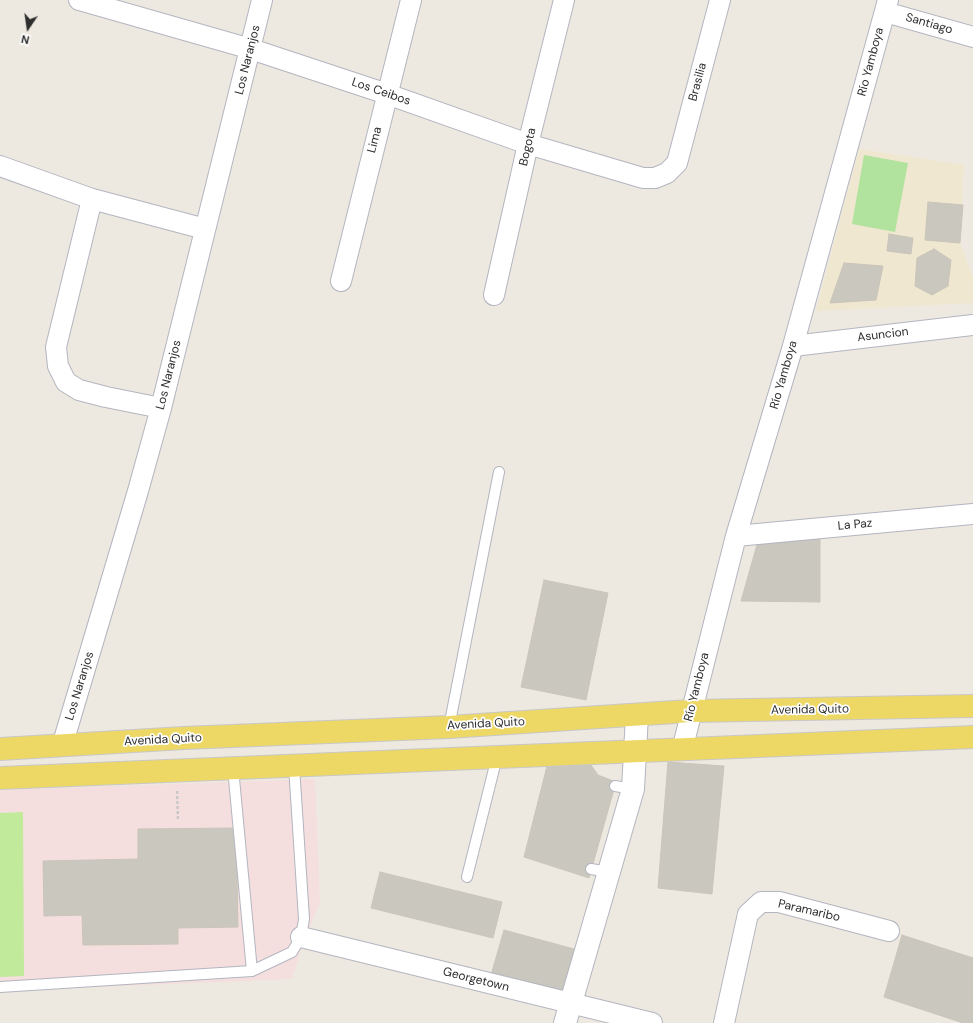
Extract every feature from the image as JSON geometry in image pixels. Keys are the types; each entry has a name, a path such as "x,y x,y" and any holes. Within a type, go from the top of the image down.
{"main road":[{"name":"Avenida Quito","path":"0,749 192,738 449,727 690,711 972,703"},
{"path":"0,778 497,757 567,759 636,752 973,737"}],"street":[{"name":"Los Ceibos","path":"80,0 251,49 387,94 528,144 643,178 655,178 667,173 677,163"},
{"name":"Los Naranjos","path":"62,746 138,491 161,408 262,0"},
{"name":"Lima","path":"341,281 411,0"},
{"name":"Bogota","path":"494,295 528,144 564,0"},
{"name":"Brasilia","path":"677,163 720,0"},
{"name":"Santiago","path":"886,6 973,37"},
{"name":"Río Yamboya","path":"682,750 690,711 736,536 793,346 886,6"},
{"path":"0,166 92,199 205,229"},
{"path":"92,199 56,347 58,366 66,382 78,390 161,408"},
{"name":"Asuncion","path":"793,346 973,325"},
{"name":"La Paz","path":"736,536 973,514"},
{"path":"567,1013 600,870 624,787 636,752 637,715"},
{"name":"Paramaribo","path":"724,1023 748,914 761,902 779,902 889,931"},
{"name":"Georgetown","path":"301,937 567,1013 652,1023"}],"lane":[{"path":"449,727 499,472"},
{"path":"467,877 497,757"},
{"path":"0,987 252,971 292,952 301,937 304,919 294,766"},
{"path":"233,768 252,971"}],"path":[{"path":"177,771 178,820"}],"shaded area":[{"path":"859,149 964,165 960,243 973,277 973,303 816,311"},
{"path":"315,779 320,902 303,943 292,979 0,991 0,790"}],"green space":[{"path":"864,155 908,163 895,232 852,224"},
{"path":"23,812 24,976 0,977 0,813"}],"building":[{"path":"928,202 963,205 960,243 925,240"},
{"path":"889,234 913,238 911,254 887,251"},
{"path":"934,249 951,260 948,286 932,295 915,286 917,258"},
{"path":"844,263 883,266 876,300 830,303"},
{"path":"820,538 820,602 741,601 758,541"},
{"path":"544,580 608,593 586,700 521,687"},
{"path":"548,762 591,765 598,775 616,782 589,878 524,857"},
{"path":"668,762 724,766 712,894 658,888"},
{"path":"236,828 238,927 178,928 178,944 83,945 82,915 44,916 43,861 138,859 138,829"},
{"path":"380,872 502,902 493,938 371,908"},
{"path":"504,930 574,949 565,994 491,975"},
{"path":"902,935 973,958 973,1023 963,1023 884,997"}]}
